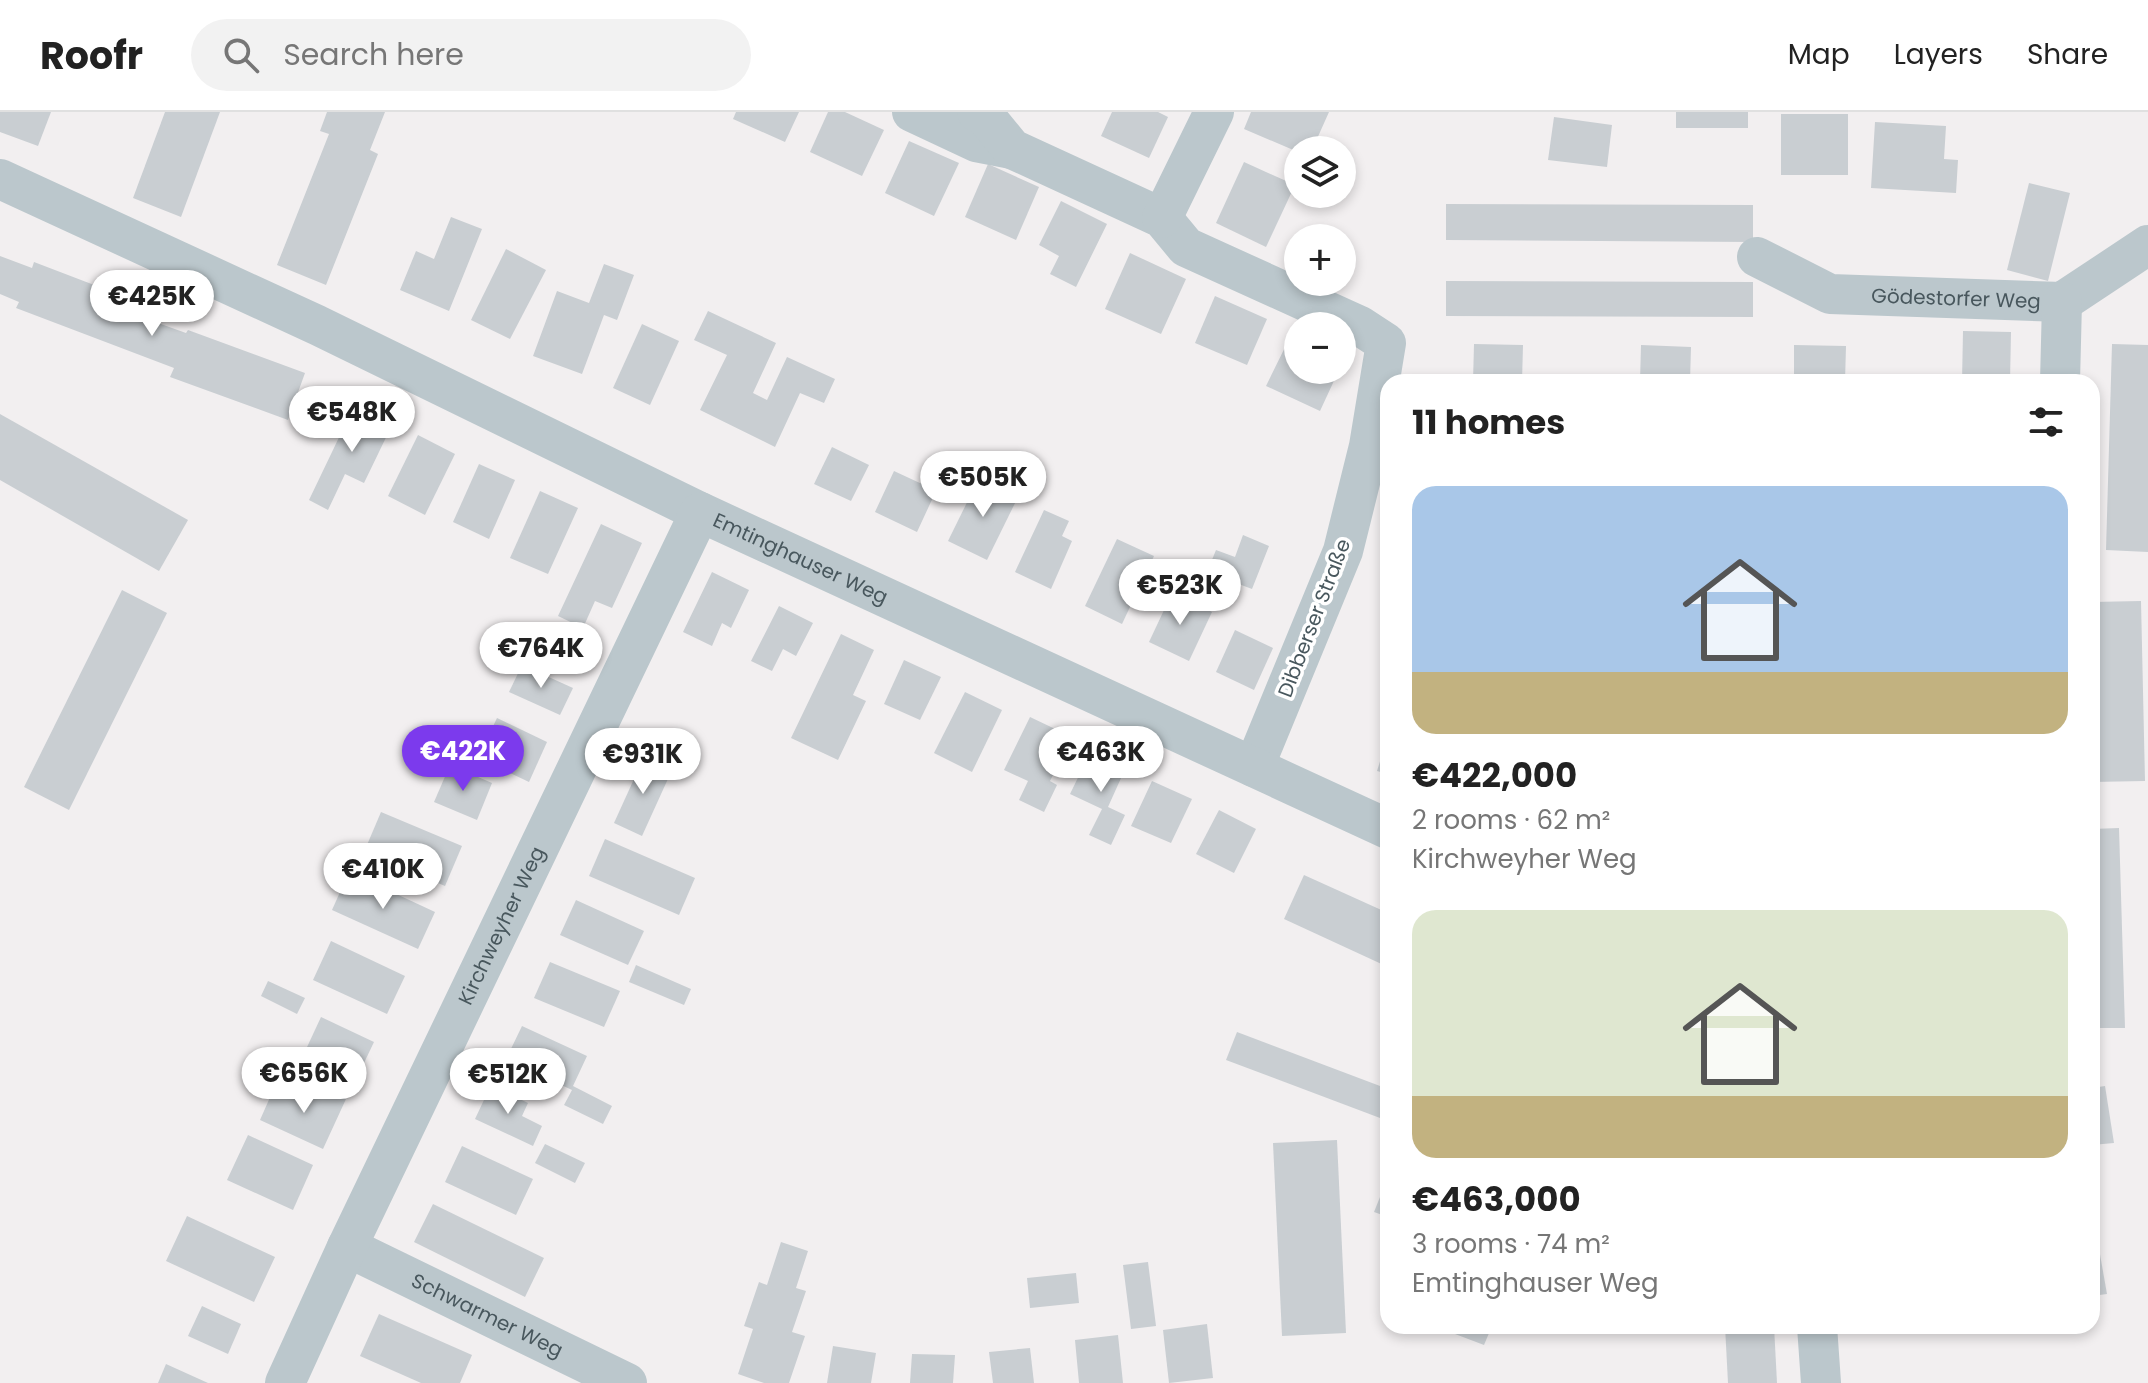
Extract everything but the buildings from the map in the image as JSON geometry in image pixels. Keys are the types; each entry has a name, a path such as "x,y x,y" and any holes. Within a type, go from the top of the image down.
{"street":[{"name":"Dibberser Straße","path":"912,112 976,142 1012,149 1162,218 1186,247 1360,326 1386,343 1381,374"},
{"name":"Dibberser Straße","path":"977,112 985,116 1012,149"},
{"path":"1162,218 1214,112"},
{"name":"Emtinghauser Weg","path":"0,179 352,342 700,512 1380,825"},
{"name":"Gödestorfer Weg","path":"1757,257 1830,294 2062,302 2148,245"},
{"path":"2060,374 2062,302"},
{"name":"Dibberser Straße","path":"1254,767 1343,551 1369,446 1380,379"},
{"name":"Kirchweyher Weg","path":"285,1383 347,1247 700,512"},
{"name":"Schwarmer Weg","path":"347,1247 627,1383"},
{"path":"1818,1334 1821,1383"}]}
